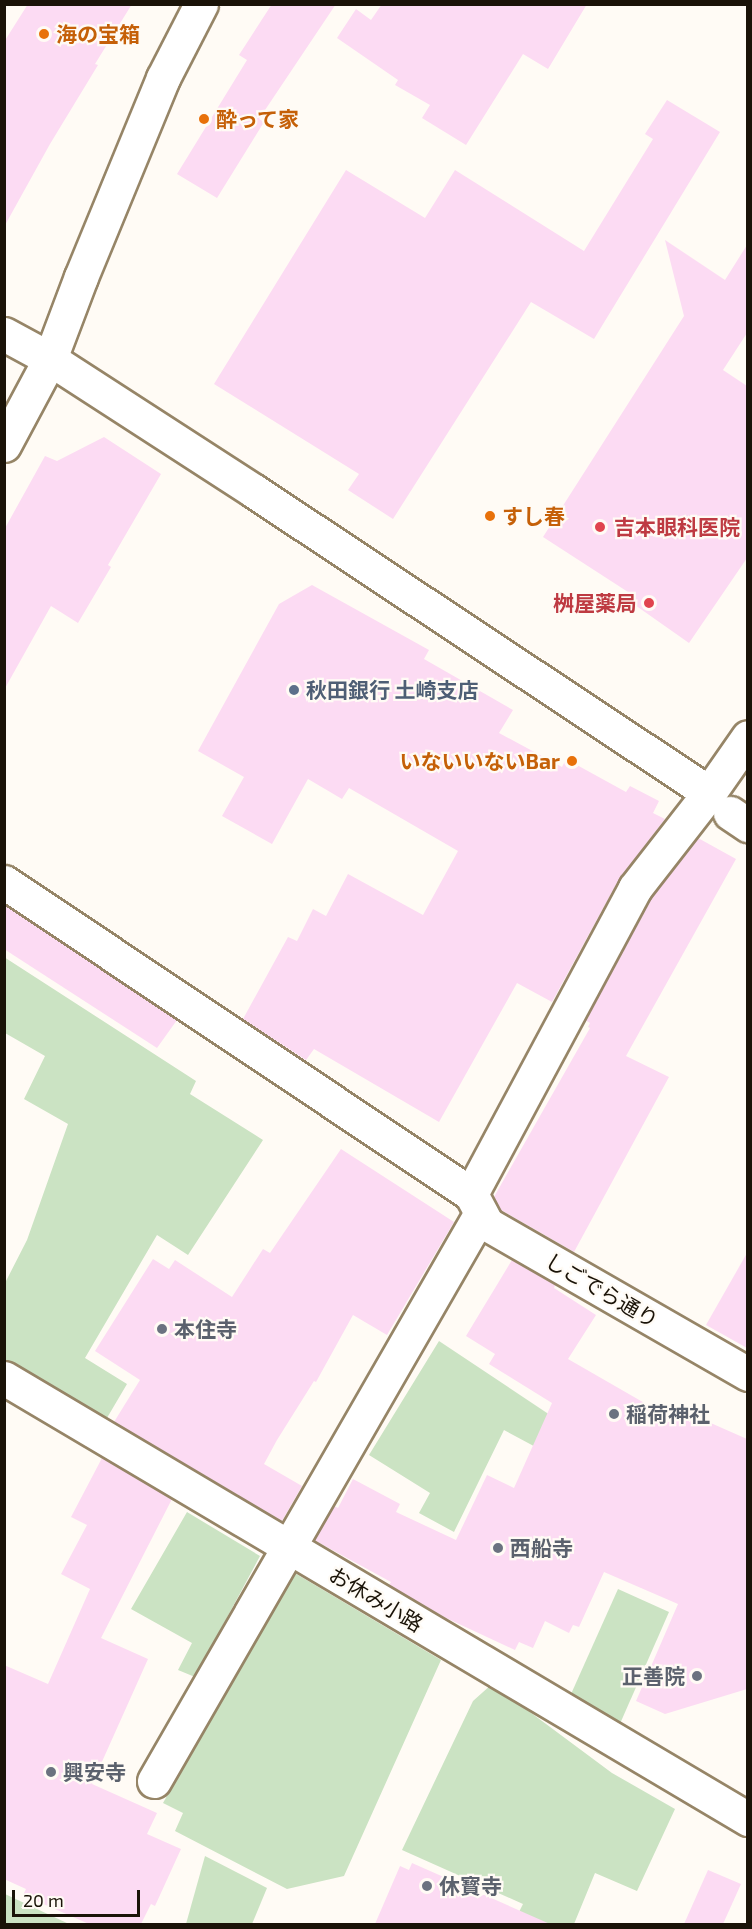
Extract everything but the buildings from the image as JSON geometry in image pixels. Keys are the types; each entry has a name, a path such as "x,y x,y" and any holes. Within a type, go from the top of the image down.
{"street":[{"path":"4,445 50,359 158,89 201,4"},
{"path":"4,334 50,359 255,491 729,810"},
{"path":"154,1781 290,1547 476,1203 635,888 729,810 747,737"},
{"name":"しごでら通り","path":"4,882 476,1203 487,1224 747,1374"},
{"name":"お休み小路","path":"4,1378 747,1819"}],"green space":[{"path":"4,957 196,1081 190,1094 263,1140 188,1255 157,1235 85,1358 127,1384 104,1423 5,1365 5,1283 27,1240 68,1124 24,1099 45,1056 5,1033"},
{"path":"439,1341 628,1467 614,1489 504,1430 454,1532 419,1513 430,1493 369,1455"},
{"path":"187,1512 260,1556 195,1677 178,1670 192,1643 131,1609"},
{"path":"293,1572 441,1660 344,1876 287,1889 175,1831 183,1813 163,1803"},
{"path":"618,1589 669,1612 619,1726 567,1703"},
{"path":"492,1684 612,1773 675,1809 637,1891 595,1873 574,1924 513,1924 523,1904 402,1850 473,1701"},
{"path":"205,1856 267,1888 252,1924 186,1924"},
{"path":"5,1894 69,1924 5,1924"}],"place":[{"name":"海の宝箱","path":"44,34"},
{"name":"酔って家","path":"204,119"},
{"name":"すし春","path":"490,516"},
{"name":"吉本眼科医院","path":"600,527"},
{"name":"桝屋薬局","path":"649,603"},
{"name":"秋田銀行 土崎支店","path":"294,690"},
{"name":"いないいないBar","path":"572,761"},
{"name":"本住寺","path":"162,1329"},
{"name":"稲荷神社","path":"614,1414"},
{"name":"西船寺","path":"498,1548"},
{"name":"正善院","path":"697,1676"},
{"name":"興安寺","path":"51,1772"},
{"name":"休寳寺","path":"427,1886"}]}
